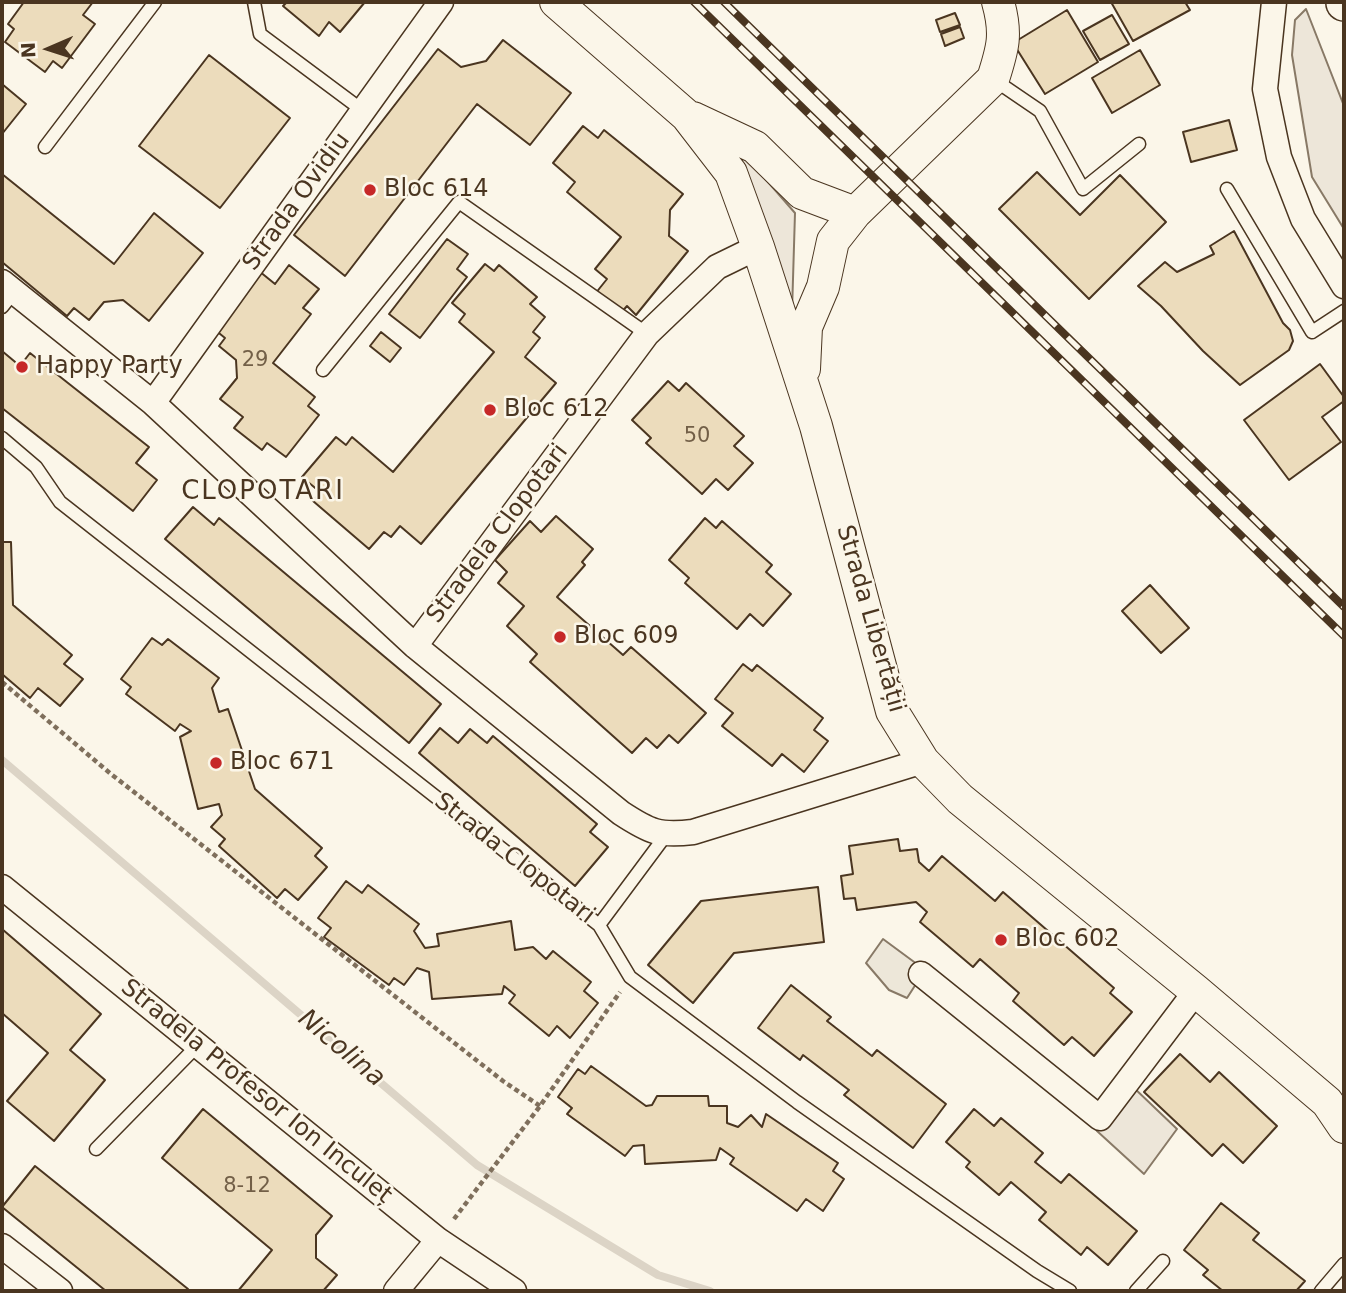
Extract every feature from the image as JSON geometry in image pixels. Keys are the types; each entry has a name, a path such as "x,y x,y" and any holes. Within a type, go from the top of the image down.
{"street":[{"name":"Strada Ovidiu","path":"153,403 441,2"},
{"name":"Strada Libertății","path":"556,2 687,116 731,173 758,247 831,478 892,711 923,761 960,799 1196,991 1327,1102 1344,1127"},
{"path":"803,388 806,327 822,287 833,241 855,213 993,79 1002,50 1004,25 998,2"},
{"path":"1274,2 1265,89 1279,157 1303,219 1344,286"},
{"path":"687,116 755,147 802,193 855,213"},
{"name":"Stradela Clopotari","path":"415,646 647,334 717,267 758,247"},
{"path":"6,294 153,403 415,646 621,813 644,828 667,835 694,832 923,761"},
{"name":"Stradela Profesor Ion Inculeț","path":"2,887 438,1240 514,1291"},
{"path":"922,974 1100,1118 1196,991"},
{"path":"396,1291 438,1240"},
{"path":"2,1246 60,1291"}],"lane":[{"path":"45,147 155,2"},
{"path":"254,2 260,34 362,110"},
{"path":"993,79 1040,111 1083,189 1139,144"},
{"path":"1227,189 1312,332 1344,311"},
{"path":"323,370 459,202 647,334"},
{"name":"Strada Clopotari","path":"2,438 36,467 60,502 599,925 630,976 797,1102 1037,1271 1070,1291"},
{"path":"599,925 667,835"},
{"path":"96,1149 198,1045"},
{"path":"1136,1291 1163,1261"},
{"path":"1321,1291 1344,1264"}],"path":[{"path":"2,682 122,783 503,1081 540,1106"},
{"path":"438,1240 540,1106 630,976"}],"shaded area":[{"path":"1306,9 1344,106 1344,229 1312,177 1292,55 1295,20"},
{"path":"734,143 795,213 792,312 784,311"},
{"path":"883,939 925,970 907,998 889,990 866,963"},
{"path":"1132,1086 1177,1129 1144,1174 1097,1131"}],"building":[{"path":"24,2 93,2 83,15 95,24 62,68 53,61 45,72 5,42 14,29 8,24"},
{"path":"287,2 365,2 340,32 329,22 319,36 283,6"},
{"path":"1111,2 1185,2 1190,10 1133,41"},
{"path":"1067,10 1098,62 1045,94 1013,43"},
{"path":"955,13 960,25 940,32 936,20"},
{"path":"1112,15 1129,44 1100,60 1083,31"},
{"path":"960,27 964,38 945,46 941,34"},
{"name":"Bloc 614","path":"503,40 571,93 530,145 477,104 345,276 294,235 438,49 461,67 486,61"},
{"path":"1140,50 1160,85 1112,113 1092,78"},
{"path":"209,55 290,118 220,208 139,146"},
{"path":"2,84 26,104 2,134"},
{"path":"1229,120 1237,150 1191,162 1183,132"},
{"path":"583,126 598,138 604,130 683,194 670,210 669,236 688,251 636,315 627,306 620,314 595,294 607,279 595,269 621,237 567,192 575,182 553,163"},
{"path":"1037,172 1080,215 1120,175 1166,222 1089,299 999,209"},
{"path":"2,174 114,264 154,213 203,253 149,321 123,300 104,302 89,320 74,308 67,316 2,262"},
{"path":"1234,231 1283,323 1290,330 1293,341 1289,350 1240,385 1138,286 1165,262 1177,272 1214,254 1210,246"},
{"path":"447,239 468,254 457,269 467,277 420,338 389,314"},
{"name":"Bloc 612","path":"485,264 494,271 499,265 537,297 530,304 545,317 533,332 540,338 525,357 556,383 421,544 400,526 391,537 384,532 369,549 313,501 320,492 302,477 336,437 346,445 352,437 393,472 494,352 459,322 465,314 452,303"},
{"path":"289,265 319,289 303,308 311,314 273,363 315,397 308,406 319,415 286,457 267,443 262,450 234,428 243,417 220,399 237,378 236,360 219,346 225,338 214,329 259,271 275,284"},
{"path":"381,332 401,348 390,362 370,346"},
{"path":"2,351 20,366 30,353 149,447 136,463 157,480 133,511 2,408"},
{"path":"1320,364 1344,397 1344,401 1322,417 1341,442 1289,480 1244,420"},
{"path":"668,381 679,391 686,383 744,436 734,446 753,463 728,490 716,479 702,494 646,443 651,438 632,420"},
{"path":"193,507 214,525 219,518 441,704 409,743 165,539"},
{"name":"Bloc 609","path":"556,516 593,549 582,562 585,565 557,597 623,655 631,647 706,713 678,743 669,735 657,748 646,738 632,753 530,662 537,654 507,626 524,606 498,583 507,572 495,560 530,521 541,532"},
{"path":"705,518 716,528 722,521 772,565 766,572 791,594 763,626 750,614 737,629 685,583 689,578 669,560"},
{"path":"2,530 3,542 11,542 13,605 72,655 64,664 83,679 60,706 38,688 30,698 2,674"},
{"path":"1150,585 1189,628 1161,653 1122,611"},
{"name":"Bloc 671","path":"152,638 162,645 168,639 219,678 212,688 219,712 228,709 255,789 322,848 315,856 327,867 298,900 285,889 277,898 219,846 225,839 211,827 222,815 219,804 198,809 180,737 191,731 180,724 175,731 126,694 131,687 121,679"},
{"path":"743,664 752,671 757,665 823,718 814,730 828,741 804,772 782,754 772,766 722,726 733,713 715,699"},
{"path":"440,728 458,743 470,729 487,743 493,736 597,824 590,832 608,847 575,886 419,753"},
{"name":"Bloc 602","path":"898,839 900,851 917,849 919,862 929,871 942,856 995,901 1003,892 1114,988 1110,993 1132,1012 1094,1056 1072,1037 1064,1045 1013,1001 1019,993 980,959 973,967 920,922 927,912 916,902 857,910 855,898 844,899 841,876 853,874 849,846"},
{"path":"346,881 362,893 368,885 419,924 414,931 425,948 439,946 437,934 511,921 515,950 533,947 546,959 553,951 591,982 584,991 598,1003 570,1038 557,1026 549,1036 509,1003 515,995 504,986 502,994 432,999 429,972 417,968 404,985 394,978 389,985 324,937 331,928 318,918"},
{"path":"818,887 824,942 734,953 693,1003 648,965 701,901"},
{"path":"2,929 101,1014 70,1050 105,1080 54,1141 7,1101 48,1053 2,1013"},
{"path":"791,985 831,1017 827,1021 872,1056 877,1050 946,1104 913,1148 844,1095 849,1090 803,1055 800,1060 758,1028"},
{"path":"1180,1054 1210,1082 1219,1072 1277,1126 1243,1163 1223,1144 1212,1156 1144,1092"},
{"path":"591,1066 646,1106 652,1105 657,1096 708,1096 709,1106 727,1106 727,1123 738,1127 751,1115 762,1127 766,1114 838,1163 833,1171 844,1179 823,1211 806,1199 797,1211 730,1164 734,1158 720,1148 716,1160 645,1164 644,1145 633,1146 625,1156 567,1114 572,1108 558,1097 578,1069 585,1074"},
{"path":"203,1109 332,1216 316,1235 316,1258 337,1275 323,1291 238,1291 272,1250 162,1158"},
{"path":"974,1109 994,1126 1001,1118 1043,1153 1035,1162 1061,1183 1069,1174 1137,1231 1108,1265 1087,1247 1081,1255 1039,1220 1046,1212 1011,1182 999,1195 966,1167 970,1162 946,1142"},
{"path":"35,1166 188,1289 187,1291 106,1291 2,1207"},
{"path":"1221,1203 1259,1233 1253,1240 1305,1281 1296,1291 1223,1291 1203,1275 1208,1270 1184,1250"}],"waterway":[{"name":"Nicolina","path":"2,760 477,1165 658,1275 710,1291"}],"railway":[{"path":"694,2 1344,636"},
{"path":"724,2 1344,607"}],"place":[{"name":"Bloc 614","path":"370,190"},
{"name":"Happy Party","path":"22,367"},
{"name":"Bloc 612","path":"490,410"},
{"name":"Bloc 609","path":"560,637"},
{"name":"Bloc 671","path":"216,763"},
{"name":"Bloc 602","path":"1001,940"}],"district":[{"name":"CLOPOTARI","path":"263,492"}]}
